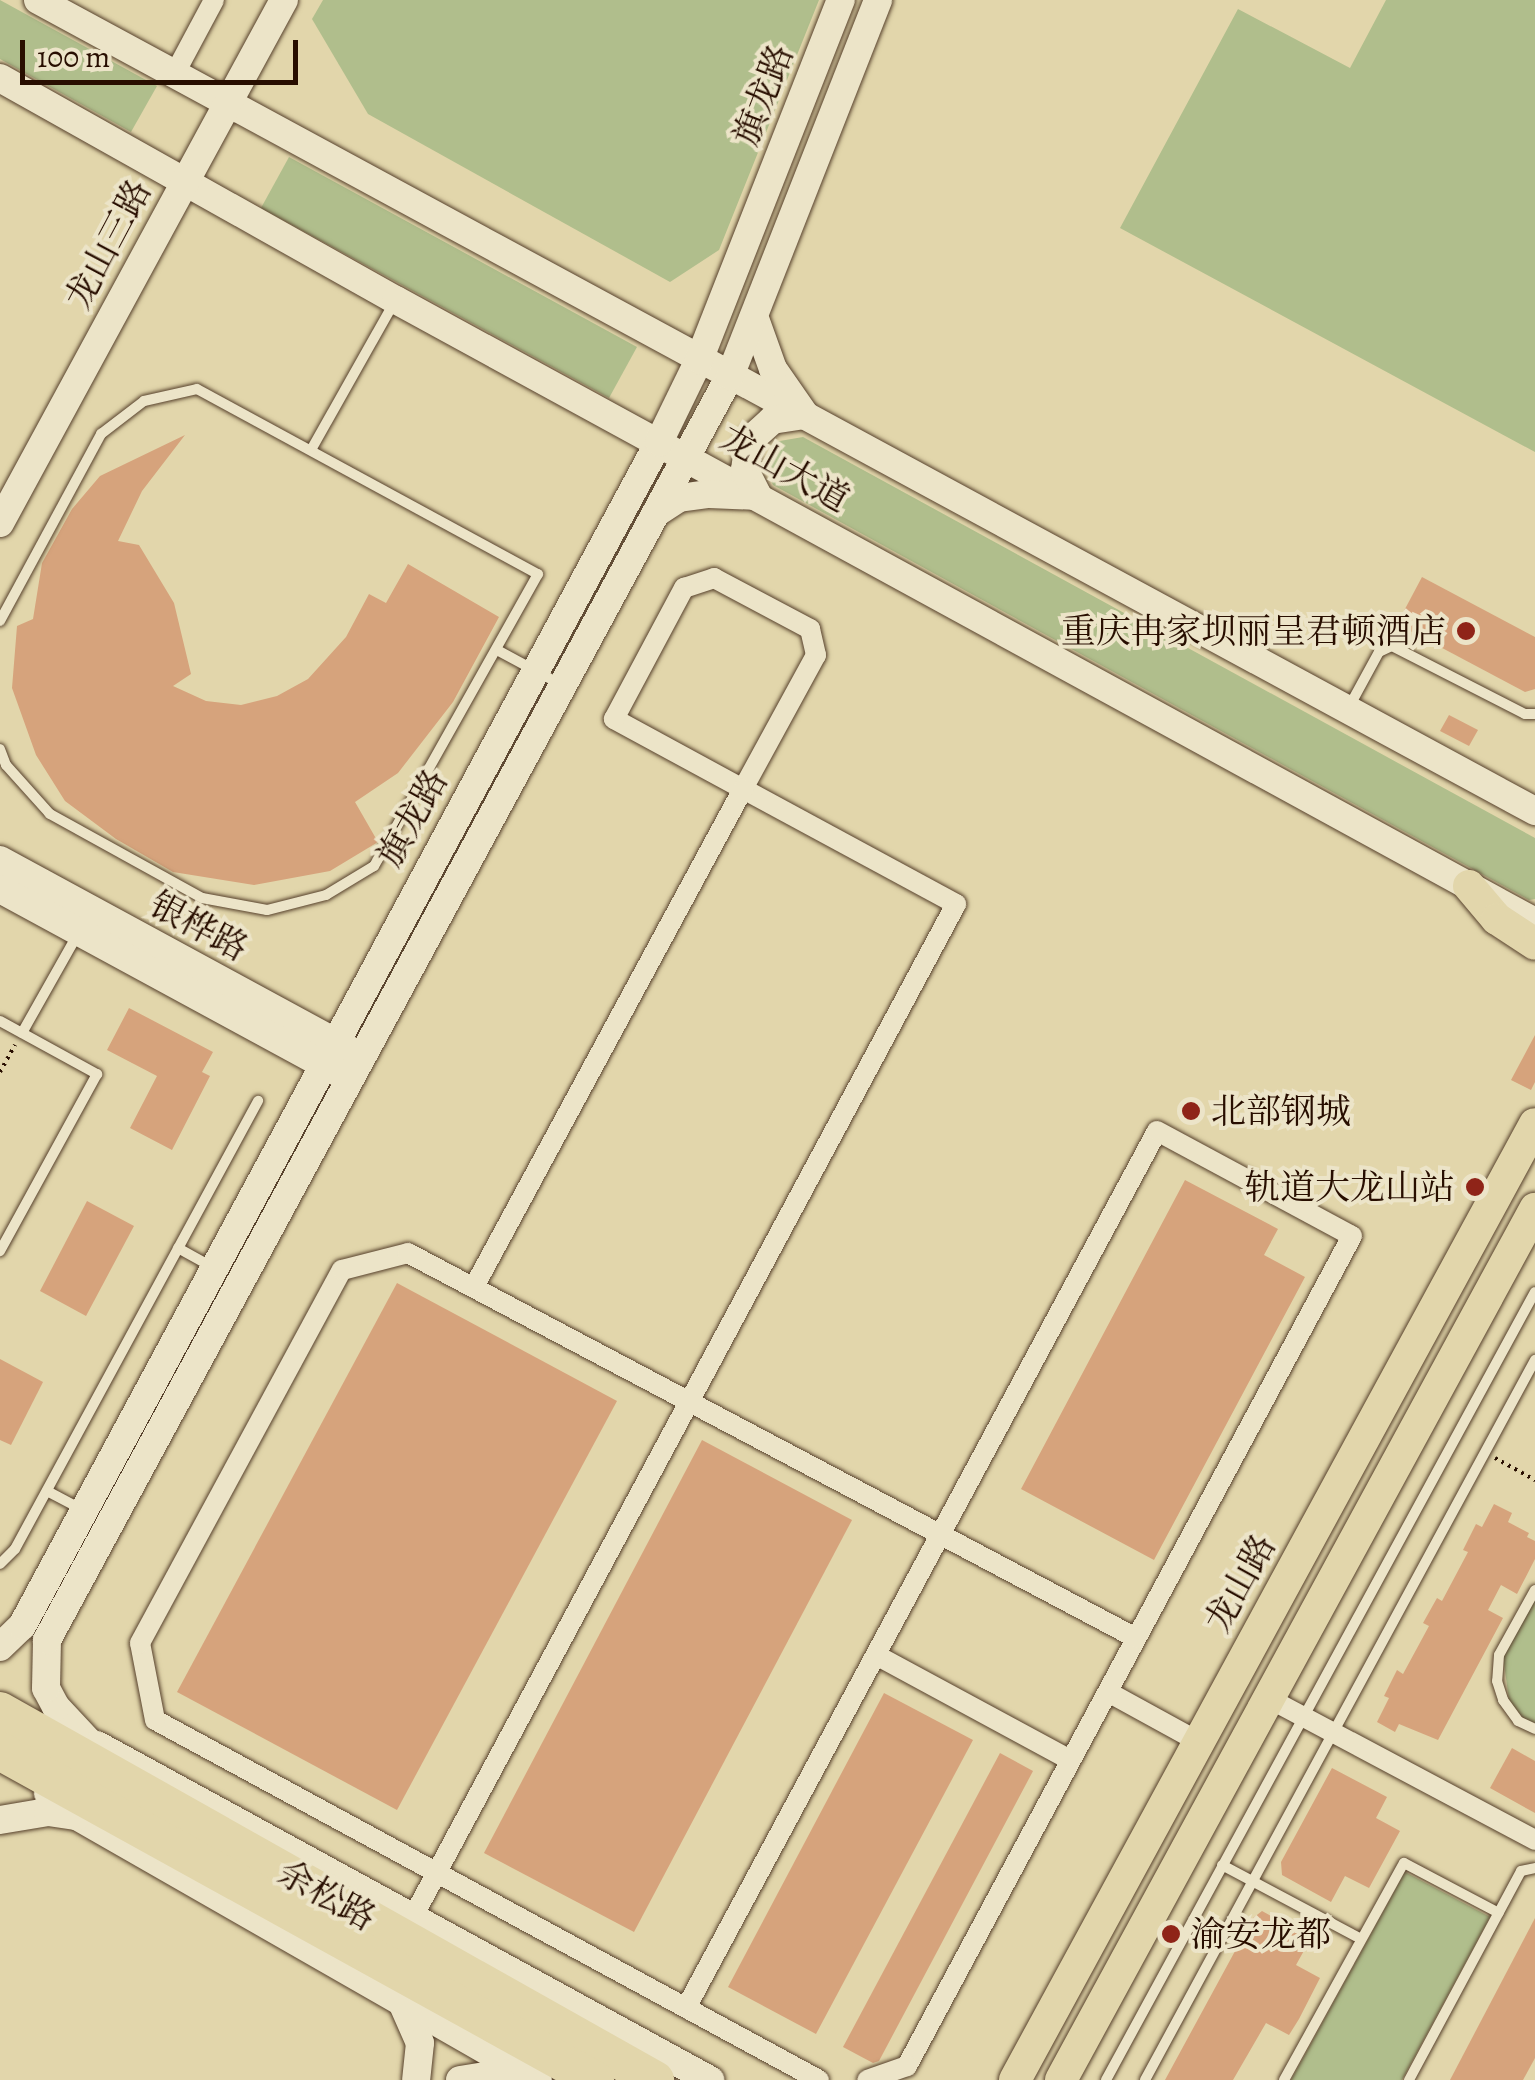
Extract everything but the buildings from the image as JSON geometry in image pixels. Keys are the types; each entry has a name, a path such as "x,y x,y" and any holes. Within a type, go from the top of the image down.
{"highway":[{"name":"余松路","path":"0,1711 655,2080"},
{"name":"余松路","path":"0,1753 595,2080"}],"main road":[{"name":"龙山大道","path":"38,0 1535,810"},
{"name":"龙山三路","path":"0,524 284,0"},
{"name":"旗龙路","path":"0,1647 22,1626 327,1052 659,442 699,360 840,0"},
{"path":"87,1740 56,1707 46,1688 47,1640 730,376 878,0"},
{"name":"龙山大道","path":"0,78 396,300 1469,886"},
{"path":"655,514 678,498 709,494 758,496 745,470 749,440 772,420 805,415 773,369 754,316"},
{"name":"银桦路","path":"0,860 327,1052"},
{"path":"1469,886 1497,919 1532,924"},
{"name":"银桦路","path":"0,889 357,1068"},
{"name":"龙山路","path":"1015,2080 1535,1124"},
{"path":"1061,2080 1535,1209"},
{"path":"0,1693 414,1915 710,2080"},
{"path":"0,1753 78,1816 538,2080"},
{"path":"0,1820 48,1812 78,1816"},
{"path":"401,2000 420,2043 416,2080"},
{"path":"460,2080 503,2073 538,2080"}],"street":[{"path":"174,75 214,0"},
{"path":"414,1915 956,904 743,789 614,719 684,588 714,578 810,630 816,655 743,789 474,1287"},
{"path":"686,2008 1158,1131 1352,1236 907,2066 867,2080"},
{"path":"820,2080 155,1720 140,1642 342,1270 408,1253 1136,1638"},
{"path":"876,1655 1070,1760"},
{"path":"1108,1692 1199,1742"},
{"path":"1268,1698 1535,1840"}],"lane":[{"path":"311,450 396,300"},
{"path":"0,621 101,434 144,401 196,389 538,574 374,866 326,895 267,910 202,898 50,814 6,765 0,749"},
{"path":"1348,708 1379,652 1392,646 1525,714 1535,714"},
{"path":"497,650 562,685"},
{"path":"22,1033 80,932"},
{"path":"0,1021 97,1074 0,1250"},
{"path":"0,1564 15,1550 258,1101"},
{"path":"178,1248 212,1266"},
{"path":"1106,2080 1535,1292"},
{"path":"1145,2080 1535,1360"},
{"path":"47,1491 84,1510"},
{"path":"1535,1590 1500,1655 1497,1681 1503,1700 1518,1721 1535,1729"},
{"path":"1284,2080 1404,1862 1498,1913"},
{"path":"1222,1865 1361,1939"},
{"path":"1408,2080 1521,1871 1535,1868"}],"path":[{"path":"0,1072 22,1033"},
{"path":"1485,1453 1535,1480"}],"green space":[{"path":"0,0 157,86 131,132 0,59"},
{"path":"323,0 819,0 719,250 670,282 368,114 312,19"},
{"path":"1386,0 1535,0 1535,452 1120,228 1238,9 1350,68"},
{"path":"289,157 637,347 609,398 261,208"},
{"path":"803,437 1535,838 1535,899 1529,900 773,485 763,461 774,442"},
{"path":"1535,1598 1535,1723 1523,1718 1509,1700 1503,1656"},
{"path":"1405,1872 1490,1917 1402,2080 1291,2080"}],"place":[{"name":"重庆冉家坝丽呈君顿酒店","path":"1466,631"},
{"name":"北部钢城","path":"1191,1111"},
{"name":"轨道大龙山站","path":"1475,1187"},
{"name":"渝安龙都","path":"1171,1934"}]}
